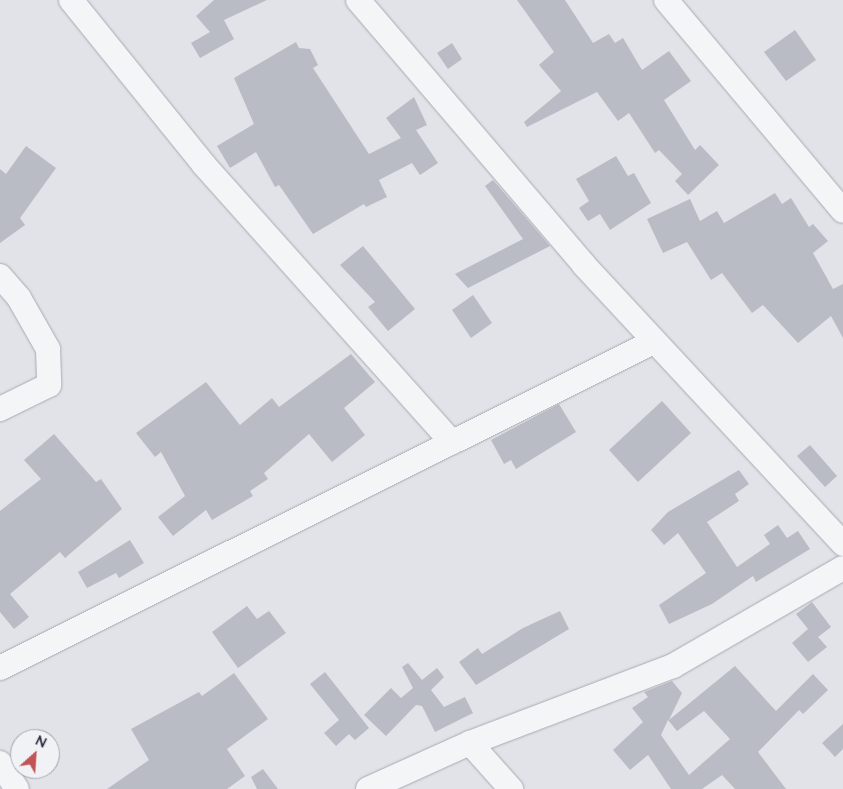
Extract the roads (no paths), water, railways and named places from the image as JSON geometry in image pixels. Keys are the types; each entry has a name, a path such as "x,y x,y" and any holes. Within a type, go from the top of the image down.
{"street":[{"path":"72,0 210,173 452,442"},
{"path":"359,0 653,342 843,544"},
{"path":"666,0 843,212"},
{"path":"0,276 19,298 48,349 49,385 0,408"},
{"path":"0,668 653,342"},
{"path":"368,789 470,743 674,666 843,568"},
{"path":"470,743 511,789"},
{"path":"0,763 18,789"}]}
